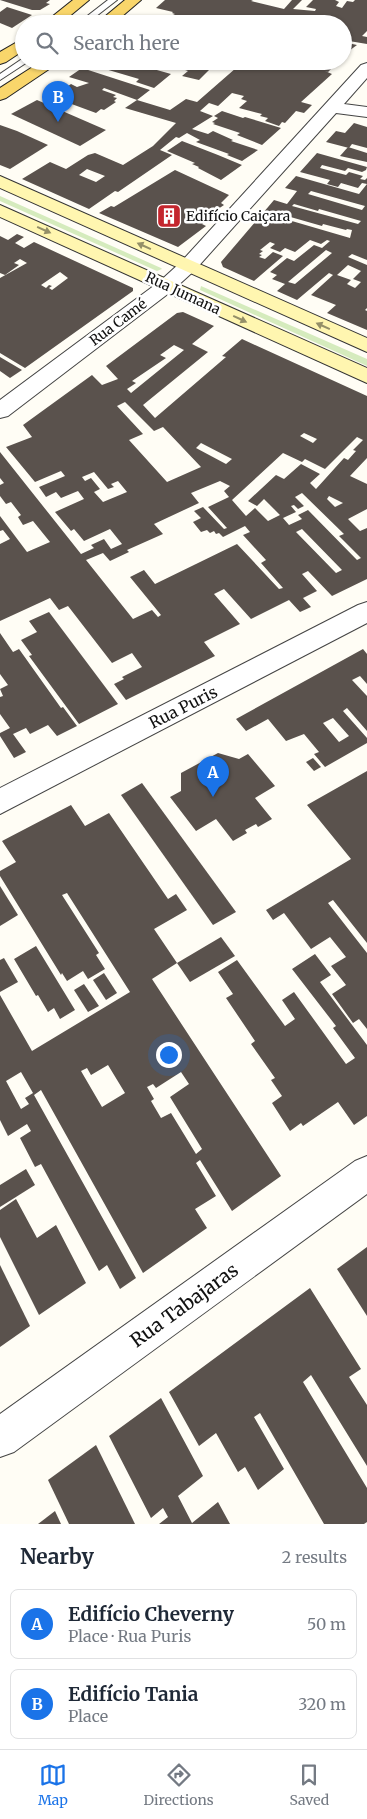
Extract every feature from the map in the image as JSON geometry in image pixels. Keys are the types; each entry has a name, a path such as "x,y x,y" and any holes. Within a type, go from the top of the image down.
{"main road":[{"path":"62,15 82,0"},
{"path":"115,15 134,0"},
{"path":"0,59 15,49"},
{"path":"0,95 39,70"},
{"name":"Rua Jumana","path":"0,181 367,346"},
{"name":"Rua Jumana","path":"0,210 367,376"}],"street":[{"name":"Rua Camé","path":"0,411 166,286 188,266 367,68"},
{"path":"331,107 367,112"},
{"name":"Rua Puris","path":"0,802 367,612"},
{"name":"Rua Tabajaras","path":"0,1438 367,1173"}],"lane":[{"path":"93,15 114,0"},
{"path":"0,78 15,68"}],"green space":[{"path":"0,196 162,269 157,271 0,201"},
{"path":"201,286 367,359 367,366 200,290"}],"building":[{"path":"0,0 50,0 46,3 50,4 40,10 32,10"},
{"path":"165,0 253,0 251,1 284,9 292,0 302,0 293,9 315,11 316,9 306,7 313,0 335,0 339,2 336,6 342,8 347,1 367,0 367,31 362,36 367,37 367,44 352,42 352,15 173,15 175,14 173,12 156,8"},
{"path":"7,7 32,15 15,15 15,26 12,28 0,23 0,12"},
{"path":"79,70 88,70 150,90 137,100 104,88 102,90 116,95 113,97 117,98 114,101 116,102 96,113 58,99 65,94 60,92 71,84 77,87 89,83 69,77"},
{"path":"109,70 157,70 171,74 154,88 136,82 139,79"},
{"path":"185,70 209,70 199,80 182,76 188,71"},
{"path":"234,70 330,70 328,72 325,71 332,74 301,102 312,105 304,113 296,111 285,123 282,122 279,126 265,121 268,118 260,116 262,114 239,108 247,101 241,99 244,96 232,93 218,106 209,103 200,111 213,116 192,129 208,134 213,131 233,140 231,141 258,150 242,161 227,155 229,154 196,142 200,140 187,133 179,138 176,137 160,150 172,155 118,192 115,191 89,209 22,179 50,162 66,169 88,155 95,153 123,165 153,146 176,123 125,108 137,100 170,110 186,99 197,102","holes":["87,169 105,176 96,182 79,175"]},
{"path":"37,100 106,130 80,146 11,114"},
{"path":"222,111 281,128 262,145 237,135 240,133 213,124 215,123 212,122 218,118 214,116"},
{"path":"354,123 367,127 367,148 352,144 349,148 326,142 336,131 345,133"},
{"path":"0,125 48,145 10,169 0,165"},
{"path":"182,141 242,165 221,180 192,164 195,163 167,151"},
{"path":"348,147 367,153 367,162 340,156"},
{"path":"317,153 367,167 362,172 348,168 345,171 322,165 320,168 346,175 349,172 363,176 360,179 365,180 367,178 367,184 362,183 358,188 341,183 338,187 327,184 330,180 300,172"},
{"name":"Edifício Caiçara","path":"175,170 229,195 221,203 224,205 202,224 206,226 178,247 99,213 111,206 114,207"},
{"path":"296,176 359,194 367,184 367,260 352,254 348,257 367,265 367,308 365,310 367,311 367,330 327,313 336,305 311,295 333,275 329,273 297,300 277,291 285,284 272,279 277,275 270,272 287,258 294,261 314,245 322,248 330,241 327,240 321,244 310,240 295,252 285,248 280,252 270,248 275,244 270,242 260,250 263,251 259,254 262,255 259,257 265,259 273,252 283,256 254,281 223,267 221,262 274,200 287,204 297,191 285,188","holes":["311,191 365,206 362,210 308,194","294,204 318,211 319,209 361,221 358,224 292,206","287,216 322,226 323,224 352,230 350,238 285,219","326,250 332,253 295,284 288,282","348,265 361,271 353,279 361,282 355,288 347,284 351,280 337,275"]},
{"path":"17,234 24,237 15,243 24,248 34,242 133,288 133,291 25,368 0,353 0,278 27,263 20,259 14,263 19,265 5,275 0,273 0,236 8,240","holes":["60,272 68,278 52,290 49,288 52,286 49,285 46,288 41,285"]},
{"path":"183,312 214,326 192,344 208,352 143,405 155,418 226,357 222,356 242,339 367,396 367,458 350,476 367,484 367,509 348,519 360,531 367,528 367,579 332,596 308,571 302,574 317,591 303,598 311,607 300,612 289,600 251,619 224,589 214,594 240,624 204,642 215,656 126,700 114,684 124,679 122,677 142,667 132,653 112,663 68,606 59,610 50,598 0,621 0,544 10,539 3,530 0,531 0,516 27,552 50,542 33,521 23,525 18,517 21,515 11,502 6,504 0,496 0,485 4,483 0,478 0,452 81,554 94,548 91,545 104,539 111,549 122,544 110,529 84,541 74,529 71,531 55,512 84,499 78,491 61,498 56,492 46,497 39,487 65,476 61,471 35,482 6,447 32,437 23,425 92,375 102,385 118,379 106,366 177,313","holes":["174,345 184,350 131,393 127,389 136,383 132,381 166,358 160,355","125,402 154,431 163,427 201,467 167,482 129,440 143,434 117,406","304,433 317,439 313,443 300,436","357,437 363,440 353,450 356,451 348,460 344,458 316,489 310,483 320,474 301,464 284,479 276,475 248,501 257,506 264,499 280,515 268,521 255,508 246,516 232,500 283,453 302,462 305,459 325,469","201,443 232,459 226,464 196,448","94,472 108,489 114,487 111,484 118,481 127,492 103,502 94,492 100,489 91,478 85,481 82,477","220,481 230,486 224,491 229,497 208,507 227,528 224,529 203,507 194,511 201,518 193,522 201,532 207,530 210,533 214,531 223,537 245,526 250,532 243,535 266,560 261,563 283,588 279,589 237,544 155,584 144,570 130,577 161,615 158,617 152,610 133,619 86,560 103,553 110,561 129,552 127,550 163,534 154,524 199,503 191,493","302,493 344,534 339,536 361,558 357,560 308,510 298,515 302,519 289,525 283,518 296,512 291,506 294,505 298,509 304,506 295,497","329,496 343,503 335,507 327,499","302,529 342,570 336,573 296,532"]},
{"path":"0,357 22,370 10,378 0,371"},
{"path":"49,612 118,704 79,724 29,656 32,655 21,640 37,632 29,621"},
{"path":"0,633 13,652 19,649 61,708 63,707 77,726 57,736 48,725 30,734 26,728 13,734 26,752 14,758 0,736 0,733 10,728 0,714 0,697 3,696 0,689 8,685 0,674"},
{"path":"363,649 367,654 367,684 360,676 352,680 367,696 367,731 347,708 343,711 367,738 367,743 325,767 314,754 319,752 304,734 286,741 268,719 246,731 236,719","holes":["333,718 349,736 339,742 323,723"]},
{"path":"218,753 239,759 248,754 275,786 255,798 272,819 258,827 256,824 245,830 247,833 233,841 216,819 196,831 170,797 181,791 181,773"},
{"path":"313,758 321,767 314,771 306,762"},
{"path":"367,771 367,943 333,900 328,903 367,953 367,1029 359,1019 353,1023 332,994 346,985 331,966 346,957 330,937 311,949 284,913 273,920 266,910 351,859 307,805"},
{"path":"142,783 236,912 213,925 121,795"},
{"path":"71,805 85,826 109,813 168,899 176,894 187,910 154,929 177,963 152,979 281,1176 232,1211 200,1160 196,1163 216,1196 195,1209 207,1228 143,1273 41,1090 34,1095 136,1278 120,1289 107,1265 99,1271 41,1164 35,1167 20,1138 31,1131 27,1124 8,1136 0,1120 0,995 32,1051 130,992 67,893 62,895 99,953 96,955 105,969 88,979 83,971 67,981 62,973 61,975 0,876 0,871 16,862 2,841","holes":["108,1065 125,1093 102,1107 81,1071 87,1068 91,1075","21,1072 33,1093 25,1098 29,1104 21,1109 6,1081","181,1072 189,1084 170,1097 202,1149 196,1154 171,1113 161,1118 151,1101 154,1099 147,1087 153,1084 156,1088"]},
{"path":"0,886 18,915 0,926"},
{"path":"221,937 235,956 190,982 177,963"},
{"path":"36,946 75,1010 60,1019 54,1008 48,1012 14,959"},
{"path":"315,954 331,975 320,982 367,1045 367,1116 354,1125 338,1102 303,1126 301,1123 290,1131 272,1103 282,1096 271,1080 275,1078 251,1044 255,1041 226,998 233,994 218,972 237,960 285,1026 295,1019 282,1000 294,992 346,1064 355,1058 333,1028 336,1026 292,969"},
{"path":"4,958 18,982 0,992 0,960"},
{"path":"104,973 117,993 106,1000 93,980"},
{"path":"84,984 99,1006 88,1012 74,990"},
{"path":"26,1169 35,1185 0,1207 0,1185"},
{"path":"16,1199 37,1238 56,1225 86,1283 39,1315 0,1237 0,1210"},
{"path":"367,1247 367,1316 337,1269"},
{"path":"0,1265 30,1326 0,1347"},
{"path":"310,1288 361,1369 349,1377 367,1405 367,1466 311,1375 303,1382 367,1488 367,1522 364,1524 324,1524 260,1413 254,1417 284,1469 258,1490 245,1467 238,1472 216,1433 199,1446 169,1392"},
{"path":"161,1398 203,1476 178,1496 192,1523 218,1502 230,1524 159,1524 168,1517 163,1508 151,1518 109,1436"},
{"path":"96,1445 135,1524 69,1524 48,1480"},
{"path":"55,1511 61,1524 38,1524"}],"place":[{"name":"Edifício Tania","path":"58,122"},
{"name":"Edifício Caiçara","path":"169,216"},
{"name":"Edifício Cheverny","path":"213,797"}]}
